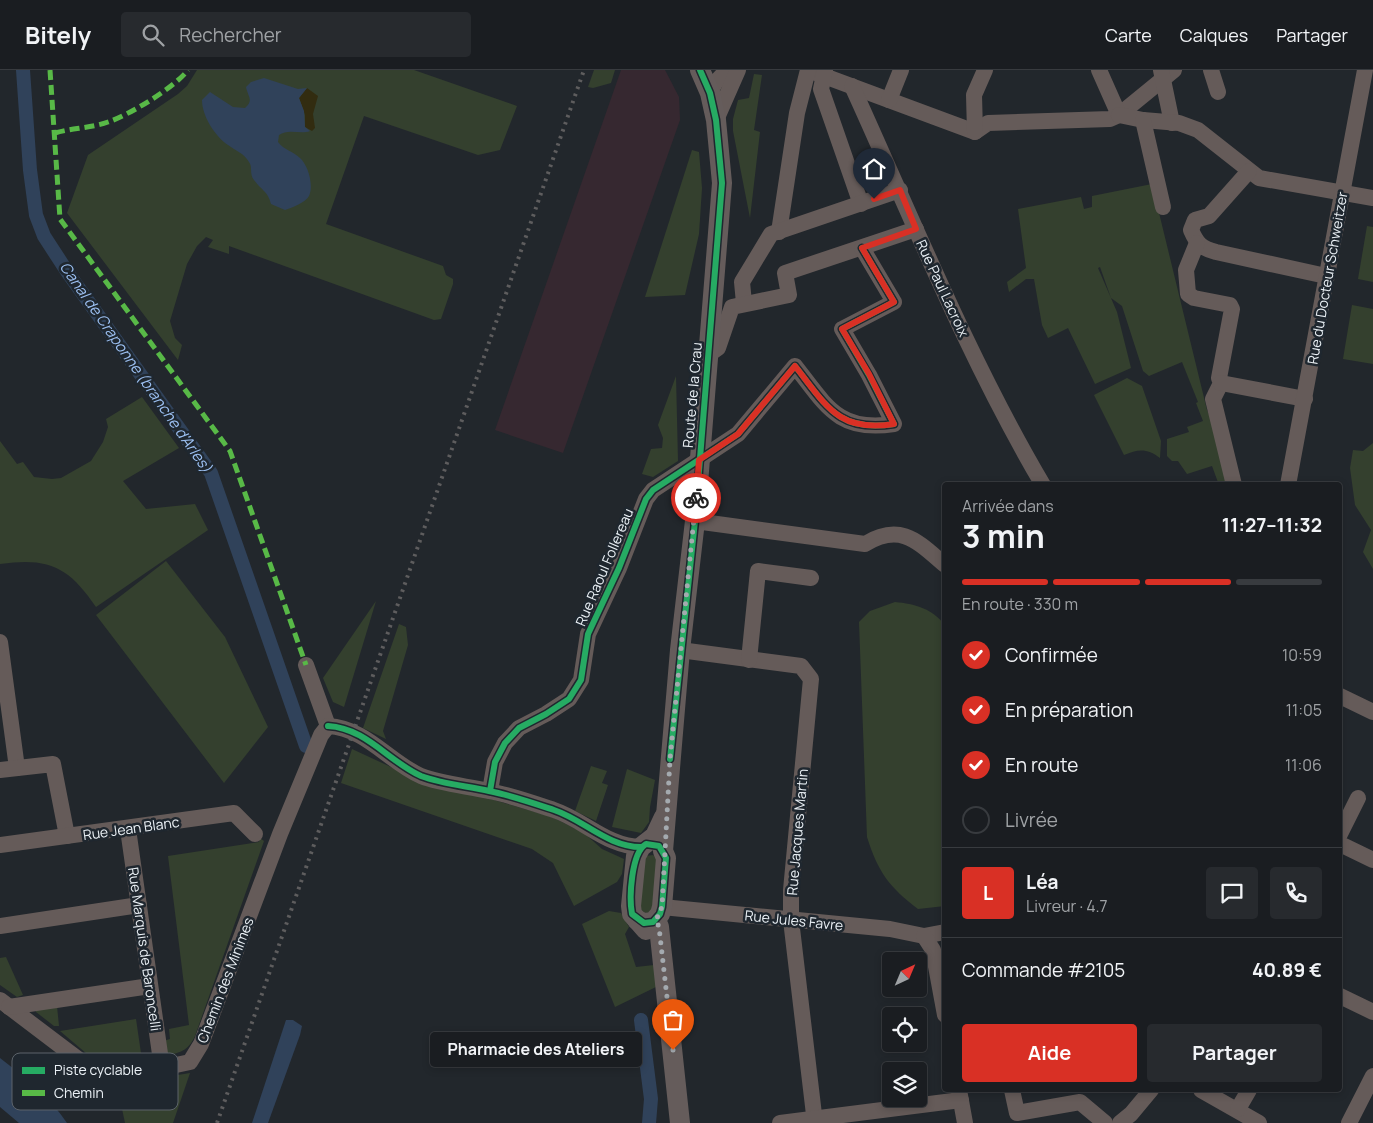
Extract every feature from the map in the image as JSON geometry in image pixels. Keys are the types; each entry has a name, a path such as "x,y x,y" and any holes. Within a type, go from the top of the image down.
{"main road":[{"name":"Route de la Crau","path":"652,915 632,914 631,896 636,856 650,848 666,813 680,650 695,521 722,183 716,120 710,93 700,70"},
{"name":"Route de la Crau","path":"650,848 666,858 652,915 662,955 680,1123"}],"street":[{"path":"710,93 715,82 727,70"},
{"path":"716,120 738,70"},
{"path":"888,100 901,70"},
{"path":"975,132 974,96 985,70"},
{"path":"1099,70 1120,115"},
{"path":"1211,70 1218,92"},
{"name":"Rue du Docteur Schweitzer","path":"1289,482 1365,70"},
{"path":"816,71 975,132"},
{"path":"816,71 861,204"},
{"path":"816,71 797,113 775,233 742,282 744,303 789,295 785,273 916,229"},
{"path":"1120,115 1166,73"},
{"path":"1166,73 1172,123"},
{"name":"Rue Paul Lacroix","path":"852,86 978,363 1041,482"},
{"path":"975,132 988,123 1102,119 1120,115 1143,120 1179,123 1198,130 1259,178 1373,198"},
{"path":"1143,120 1163,206"},
{"path":"1249,171 1210,216 1195,220 1191,230 1197,243 1204,248 1216,252 1326,276"},
{"path":"775,233 900,190"},
{"path":"1197,243 1186,270 1188,294 1194,298 1230,305 1232,309 1219,378 1221,383 1213,398 1233,482"},
{"name":"Rue Raoul Follereau","path":"490,791 495,762 505,743 519,728 569,699 581,680 588,634 618,568 646,499 653,490 738,434 795,366 838,417 863,426 894,424 869,374 842,329 894,302 862,248"},
{"name":"Route de la Crau","path":"708,355 718,348 729,310 744,303"},
{"path":"1221,383 1305,399"},
{"path":"695,521 865,544 888,533 902,534 919,543 942,562"},
{"path":"749,660 758,571 811,578"},
{"path":"0,646 17,768"},
{"name":"Rue Jacques Martin","path":"680,650 801,666 811,678 791,890 791,920 815,1121"},
{"path":"306,665 325,731 336,727 364,737 422,776 490,791 555,810 574,818 622,846 650,848"},
{"path":"1342,697 1373,712"},
{"name":"Chemin des Minimes","path":"178,1065 190,1062 201,1044 280,834 310,761 325,731"},
{"path":"0,770 53,764 67,836"},
{"path":"1342,830 1358,798"},
{"name":"Rue Jean Blanc","path":"0,845 234,813 255,834"},
{"name":"Rue Marquis de Baroncelli","path":"128,829 160,1053"},
{"path":"1342,845 1373,860"},
{"path":"0,926 139,905"},
{"name":"Rue Jules Favre","path":"652,915 791,920 890,929 924,936"},
{"path":"942,933 924,936 940,957 942,981"},
{"path":"4,1004 150,986"},
{"path":"1342,997 1373,1012"},
{"name":"Chemin des Minimes","path":"4,1004 70,1053"},
{"path":"1349,1123 1373,1076"},
{"path":"1012,1092 1017,1113 1080,1102 1105,1123"},
{"path":"1120,1123 1132,1114 1149,1092"},
{"path":"1205,1092 1238,1109 1259,1123"},
{"path":"1238,1109 1248,1092"},
{"path":"780,1123 815,1121 960,1095 965,1123"}],"shaded area":[{"path":"621,70 665,70 679,97 680,120 563,453 495,430"}],"green space":[{"path":"197,70 414,70 517,106 500,150 478,155 364,116 326,224 443,266 446,275 453,279 453,284 441,319 434,320 229,246 229,254 208,247 213,240 206,237 197,246 187,264 170,321 175,338 182,345 178,360 67,213 88,155 178,94 187,86"},
{"path":"594,70 615,70 611,83 593,88 588,87"},
{"path":"754,74 762,75 754,130 760,132 750,218 733,131 733,119 738,100 749,98"},
{"path":"692,150 699,152 702,188 699,234 685,295 645,297"},
{"path":"1152,184 1207,410 1215,427 1226,482 1218,482 1212,466 1187,474 1178,461 1172,461 1167,456 1167,439 1189,432 1187,427 1203,421 1196,403 1198,402 1182,362 1149,376 1143,371 1122,306 1111,298 1100,267 1098,268 1117,312 1131,368 1095,384 1068,328 1048,338 1042,325 1034,279 1026,279 1009,292 1007,282 1026,268 1018,209 1081,197 1084,209 1092,207 1092,196"},
{"path":"1367,226 1373,227 1373,282 1358,279"},
{"path":"1352,305 1373,309 1373,364 1343,359"},
{"path":"676,376 678,461 653,477 642,474 651,449 662,448 663,438 658,425"},
{"path":"1127,378 1142,386 1161,441 1160,458 1151,452 1142,450 1124,455 1094,395"},
{"path":"142,397 179,448 123,481 146,509 195,504 208,530 96,607 76,582 56,568 32,562 0,564 0,441 17,464 23,462 34,477 61,478 91,461 103,442 108,427 106,419"},
{"path":"1373,443 1373,569 1363,552 1371,530 1355,505 1350,468 1353,450 1363,451"},
{"path":"166,561 225,637 268,727 224,783 96,615"},
{"path":"376,601 344,707 333,702 323,678"},
{"path":"895,602 909,604 928,611 942,621 942,906 918,909 899,893 880,869 867,837 859,622 870,611"},
{"path":"399,624 406,627 408,645 383,731 386,739 363,728"},
{"path":"352,749 406,774 552,817 584,833 602,849 624,859 622,874 617,882 574,906 553,863 532,849 341,783"},
{"path":"591,766 607,771 602,783 608,785 596,821 575,811"},
{"path":"627,769 655,780 649,822 641,833 612,827"},
{"path":"260,838 264,841 195,1036 183,1050 177,1053 164,1053 163,1041 170,1039 169,1029 189,1025 168,856 259,842"},
{"path":"653,855 657,858 653,910 649,913 640,912 641,861 646,856"},
{"path":"609,911 621,913 629,927 625,934 636,967 654,965 658,986 615,1007 582,924"},
{"path":"6,957 23,995 17,997 0,985 0,958"},
{"path":"57,1006 59,1026 54,1026 36,1012 35,1009"},
{"path":"136,1019 141,1053 86,1053 60,1031"},
{"path":"190,1073 178,1108 178,1075"},
{"path":"122,1110 177,1110 173,1123 125,1123"}],"sand":[{"path":"307,88 318,96 313,114 315,128 312,131 305,127 305,115 299,98"}],"water":[{"path":"264,78 298,89 307,88 299,98 304,111 305,127 310,131 283,133 279,135 278,142 303,161 311,186 309,196 305,200 285,210 271,204 266,193 253,178 247,159 218,136 204,113 202,100 210,92 233,107 245,108 250,100 246,87 251,82"},
{"path":"286,1020 293,1020 302,1026 300,1035 268,1123 252,1123"},
{"path":"0,1058 12,1067 12,1110 57,1110 67,1123 19,1123 0,1107"}],"waterway":[{"name":"Canal de Craponne (branche d'Arles)","path":"23,70 30,170 36,215 44,236 68,273 211,473 306,746"},
{"name":"Canal de Craponne (branche d'Arles)","path":"641,1020 651,1099 649,1123"}],"railway":[{"path":"217,1123 584,70"}],"marked path":[{"path":"50,70 60,219 230,451 306,665"},
{"path":"55,133 95,126 117,118 162,93 188,70"}],"cycle path":[{"path":"670,759 695,521 722,183 716,120 710,93 700,70"},
{"path":"490,791 495,762 505,743 519,728 569,699 581,680 588,634 619,568 646,499 653,490 738,434 795,366 825,404 846,420 875,426 894,424 869,375 842,329 894,302 862,248"},
{"path":"328,726 342,728 366,739 398,763 421,776 530,802 565,814 618,843 641,847"},
{"path":"646,844 659,846 666,858 660,914 653,922 644,923 632,914 631,898 634,866 637,856 646,844"}],"way so far":[{"path":"673,1050 659,927 656,920 662,907 666,858 663,851 667,823 670,759 696,498"}],"place":[{"name":"Pharmacie des Ateliers","path":"673,1050"}],"route":[{"path":"696,498 699,460 738,434 795,366 838,417 863,426 878,427 894,424 869,374 842,329 894,302 862,248 916,229 900,190 874,199"}]}
